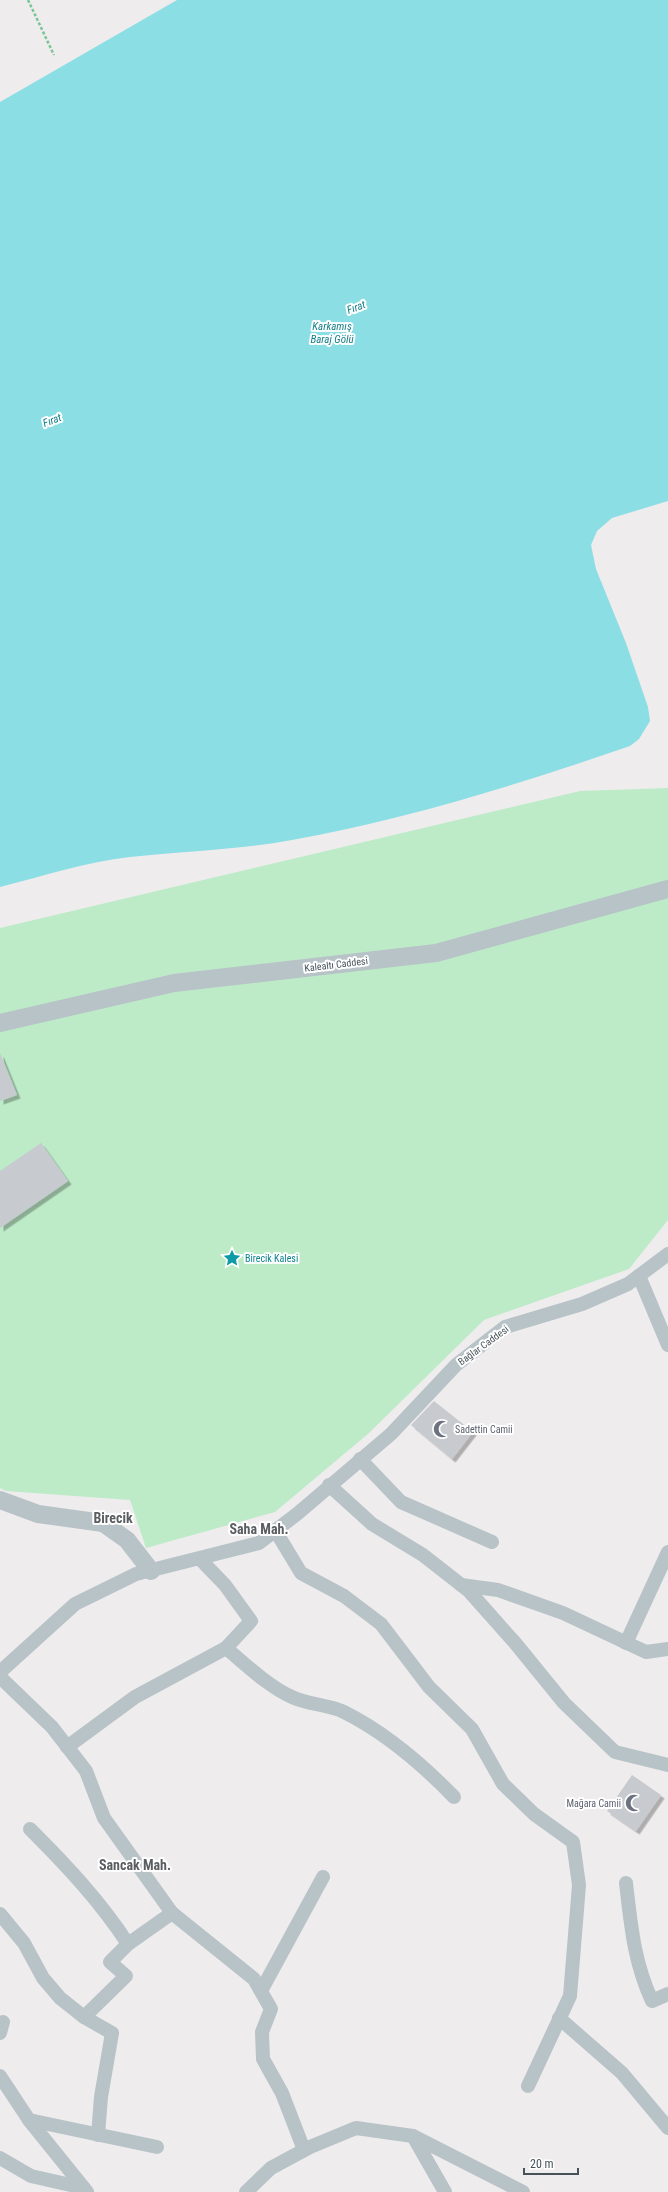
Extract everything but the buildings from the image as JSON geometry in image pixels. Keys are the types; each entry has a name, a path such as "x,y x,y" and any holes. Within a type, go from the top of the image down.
{"street":[{"name":"Kalealtı Caddesi","path":"0,1023 174,982 436,953 668,889"},
{"name":"Bağlar Caddesi","path":"0,1672 75,1604 136,1574 200,1559 258,1543 391,1434 456,1365 505,1327 582,1304 628,1284 668,1254"},
{"path":"639,1276 668,1345"},
{"path":"360,1459 401,1502 492,1542"},
{"path":"328,1485 372,1524 423,1555 468,1591 516,1644 564,1703 615,1752 668,1765"},
{"path":"0,1500 38,1514 103,1523 127,1540 151,1571"},
{"path":"275,1530 301,1573 344,1596 381,1624 429,1687 472,1729 504,1784 534,1814 573,1842 579,1885 570,1996 528,2086"},
{"path":"626,1643 668,1552"},
{"path":"67,1747 135,1697 226,1648 251,1621 225,1585 200,1559"},
{"path":"460,1585 498,1590 563,1613 646,1652 668,1649"},
{"path":"226,1648 252,1671 291,1697 342,1712 382,1734 428,1770 454,1797"},
{"path":"0,1677 52,1727 86,1771 104,1818 172,1913 254,1979 271,2009 262,2032 263,2059 282,2093 304,2150"},
{"path":"30,1829 108,1912 128,1944"},
{"path":"261,1991 323,1877"},
{"path":"626,1883 634,1949 641,1978 652,2001 668,1994"},
{"path":"84,2017 126,1976 110,1962 128,1944 172,1913"},
{"path":"0,1914 24,1943 43,1978 60,1998 84,2017 112,2033 101,2097 98,2135"},
{"path":"559,2018 622,2073 668,2128"},
{"path":"0,2076 29,2120 86,2190"},
{"path":"29,2120 157,2147"},
{"path":"246,2192 271,2168 304,2150 356,2128 413,2136 523,2192"},
{"path":"413,2136 445,2192"},
{"path":"0,2158 31,2176 86,2190"}],"path":[{"path":"28,0 54,56"}],"green space":[{"path":"668,788 668,1220 629,1269 484,1320 369,1433 275,1512 146,1548 130,1500 6,1491 0,1488 0,928 580,791"}],"water":[{"name":"Karkamış Baraj Gölü","path":"177,0 668,0 668,501 612,518 597,531 591,545 596,569 626,643 648,707 650,721 639,739 630,746 505,787 378,822 272,843 114,859 0,887 0,102"}],"place":[{"name":"Birecik Kalesi","path":"232,1258"},
{"name":"Sadettin Camii","path":"442,1429"},
{"name":"Mağara Camii","path":"634,1803"}],"district":[{"name":"Birecik","path":"113,1518"},
{"name":"Saha Mah.","path":"259,1529"},
{"name":"Sancak Mah.","path":"135,1865"}],"water label":[{"name":"Fırat","path":"356,307"},
{"name":"Fırat","path":"52,420"}]}
